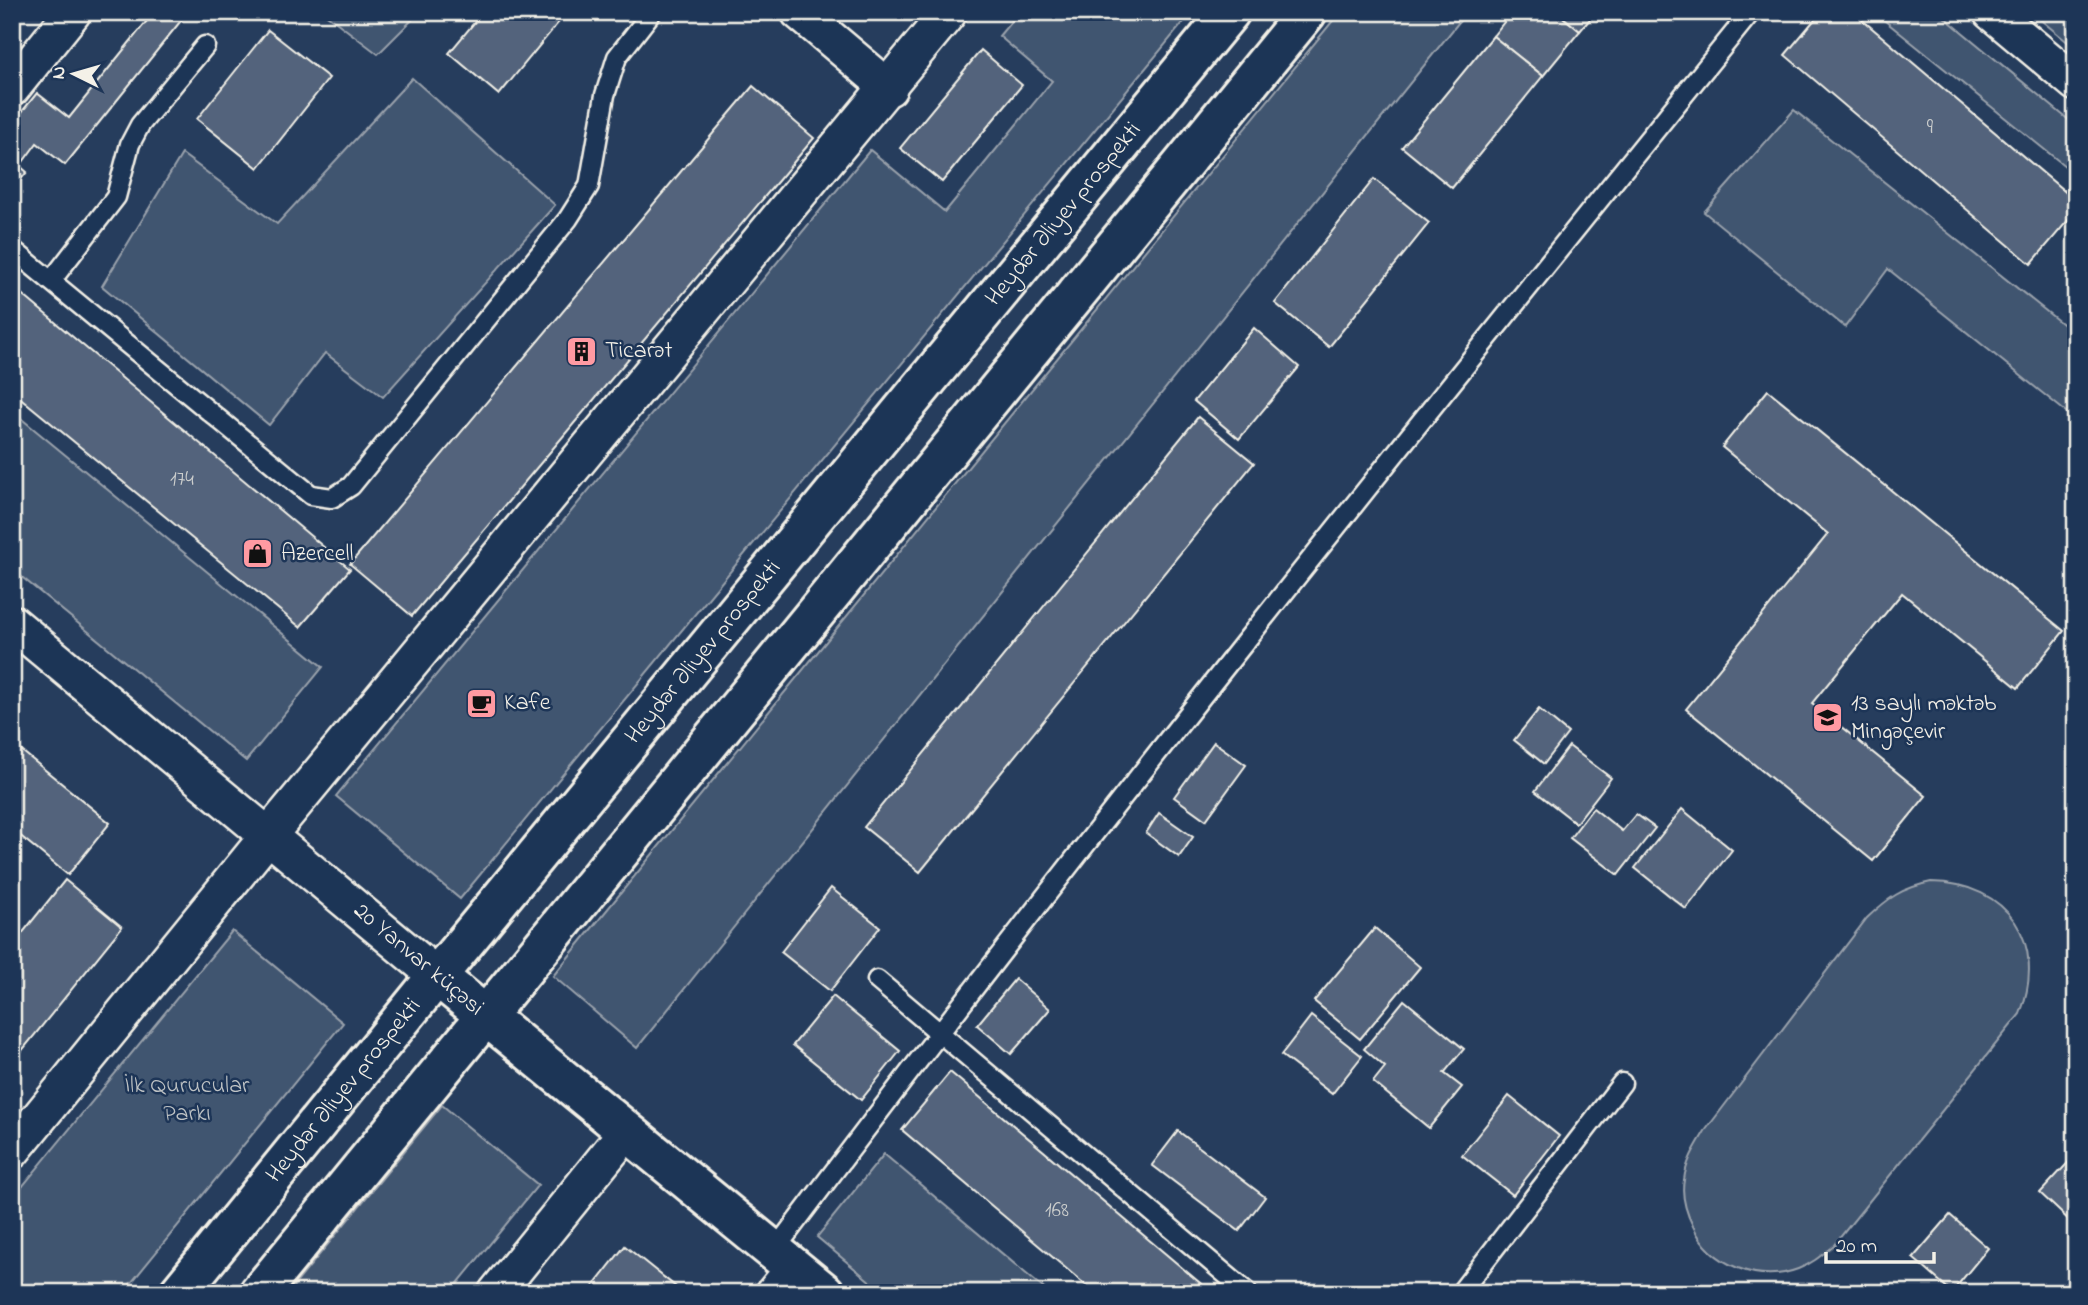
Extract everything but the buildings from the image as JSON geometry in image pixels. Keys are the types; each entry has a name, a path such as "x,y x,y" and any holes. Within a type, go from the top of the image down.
{"main road":[{"name":"Heydər Əliyev prospekti","path":"179,1293 1230,12"},
{"path":"259,1293 1307,12"},
{"name":"20 Yanvar küçəsi","path":"437,976 825,1293"}],"street":[{"path":"12,88 74,12"},
{"path":"799,12 889,88"},
{"path":"12,1151 268,836 889,88 949,12"},
{"path":"1991,12 2076,83"},
{"name":"20 Yanvar küçəsi","path":"12,623 437,976"},
{"path":"496,1293 626,1131"}],"lane":[{"path":"12,249 311,495 332,498 351,486 568,219 589,186 606,95 617,57 652,12"},
{"path":"764,1293 781,1256 939,1031 1454,379 1751,12"},
{"path":"51,281 117,197 130,144 140,125 205,46"},
{"path":"877,980 1248,1293"},
{"path":"1460,1293 1622,1083"}],"green space":[{"path":"323,12 420,12 378,54"},
{"path":"1019,12 1192,12 460,899 336,796 870,150 945,212 1052,81 999,36"},
{"path":"1340,12 1467,12 637,1048 553,976"},
{"path":"1874,12 1938,12 2076,126 2076,175"},
{"path":"2031,12 2076,12 2076,49"},
{"path":"412,78 555,205 383,397 325,353 269,425 102,286 182,154 277,224"},
{"path":"1794,110 2076,335 2076,420 1888,269 1845,327 1704,212"},
{"path":"12,411 323,667 246,761 12,569"},
{"path":"1931,882 1958,885 1981,893 2000,905 2015,922 2024,941 2029,964 2027,988 2020,1014 1834,1245 1808,1264 1783,1273 1767,1274 1737,1268 1711,1251 1690,1221 1683,1186 1689,1160 1695,1148 1705,1131 1867,918 1896,895"},
{"name":"İlk Qurucular Parkı","path":"232,931 343,1023 123,1293 12,1293 12,1199"},
{"path":"442,1105 538,1185 450,1293 288,1293"},
{"path":"884,1154 1049,1293 884,1293 817,1237"}],"place":[{"name":"Ticarət","path":"582,351"},
{"name":"Azercell","path":"258,554"},
{"name":"Kafe","path":"481,703"},
{"name":"13 saylı məktəb Mingəçevir","path":"1828,718"}]}
